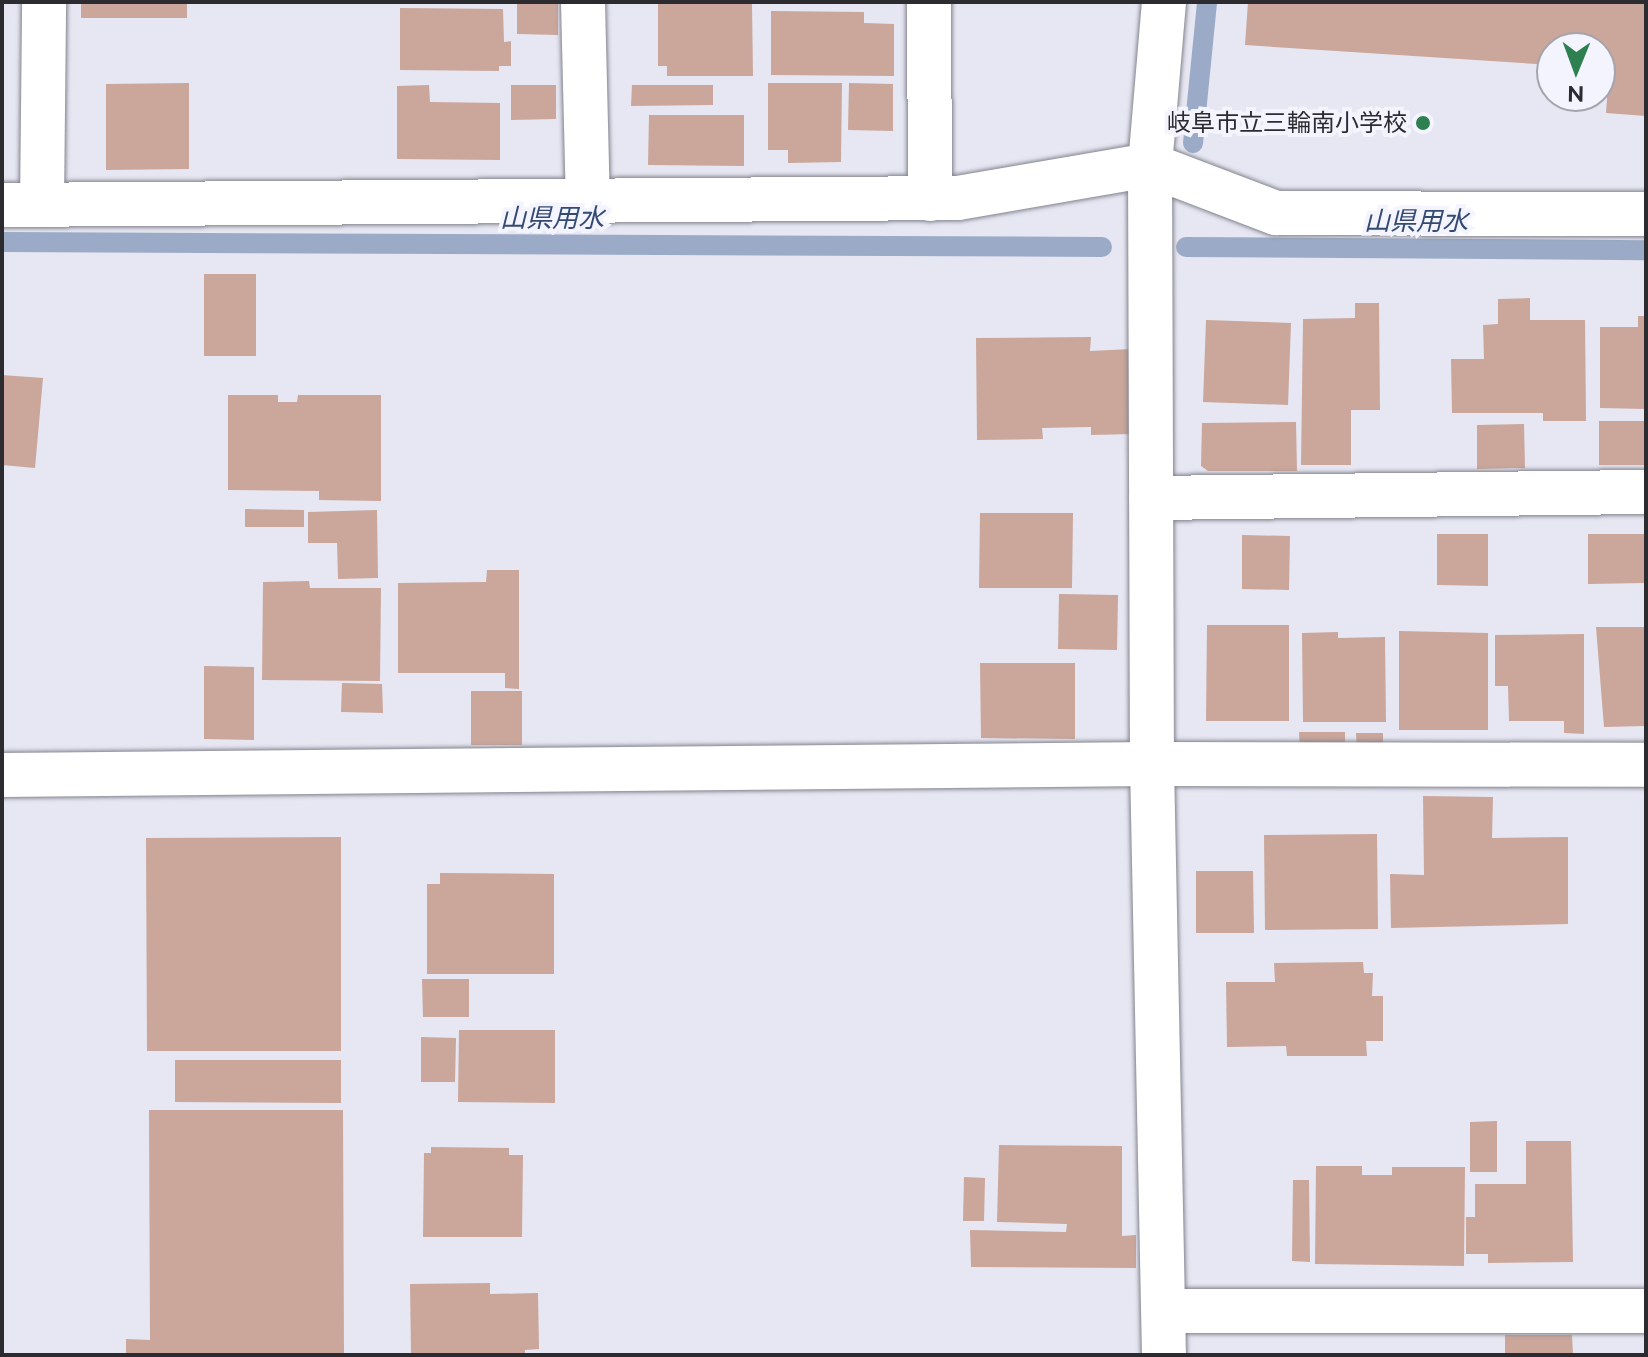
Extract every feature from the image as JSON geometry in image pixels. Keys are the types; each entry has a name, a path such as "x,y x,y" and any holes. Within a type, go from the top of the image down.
{"street":[{"path":"44,2 22,205 930,199 1150,165 1276,213 1646,214"},
{"path":"583,2 588,200"},
{"path":"929,2 930,199"},
{"path":"1164,2 1150,165 1152,764 1164,1355"},
{"path":"1151,498 1646,492"},
{"path":"2,775 1152,764 1646,765"},
{"path":"1164,1311 1646,1311"}],"building":[{"path":"81,2 187,2 187,18 81,18"},
{"path":"517,2 558,2 558,35 517,34"},
{"path":"658,2 752,2 753,76 667,76 667,66 658,66"},
{"path":"1248,2 1646,2 1646,116 1606,113 1616,112 1616,32 1536,32 1536,64 1245,45"},
{"path":"400,8 503,9 504,42 511,41 511,66 499,66 499,71 400,70"},
{"path":"771,11 864,12 864,23 894,24 894,76 771,75"},
{"path":"189,83 189,169 106,170 106,84"},
{"path":"768,83 842,83 841,162 788,163 788,150 768,150"},
{"path":"849,83 893,84 893,131 848,130"},
{"path":"429,85 430,102 500,103 500,160 397,159 397,86"},
{"path":"511,85 556,85 556,119 511,120"},
{"path":"632,85 713,85 713,105 631,106"},
{"path":"649,115 744,115 744,166 648,165"},
{"path":"204,274 256,274 256,356 204,356"},
{"path":"1530,298 1530,320 1585,320 1586,421 1543,421 1543,413 1452,413 1451,359 1484,359 1483,325 1498,324 1498,299"},
{"path":"1355,303 1379,303 1380,410 1351,410 1351,465 1301,465 1303,319 1355,318"},
{"path":"1638,316 1646,316 1646,409 1600,408 1600,327 1638,327"},
{"path":"1206,320 1291,323 1288,405 1203,402"},
{"path":"1091,337 1090,351 1131,349 1132,434 1091,435 1091,427 1042,428 1043,439 977,440 976,338"},
{"path":"2,375 43,378 35,468 2,465"},
{"path":"228,395 278,395 278,402 297,402 298,395 381,395 381,501 319,500 319,491 228,490"},
{"path":"1599,421 1646,421 1646,465 1599,465"},
{"path":"1296,422 1297,471 1208,471 1201,466 1202,423"},
{"path":"1524,424 1525,468 1477,469 1477,425"},
{"path":"245,509 304,510 304,527 245,527"},
{"path":"377,510 378,578 338,579 337,543 308,543 308,512"},
{"path":"980,513 1073,513 1072,588 979,588"},
{"path":"1437,534 1488,534 1488,586 1437,585"},
{"path":"1588,534 1646,534 1646,583 1588,584"},
{"path":"1242,535 1290,536 1289,590 1242,589"},
{"path":"487,570 519,570 519,689 505,688 505,673 398,673 398,583 486,582"},
{"path":"309,581 310,588 381,588 380,681 262,680 263,582"},
{"path":"1059,594 1118,595 1117,650 1058,649"},
{"path":"1207,625 1289,625 1289,721 1206,721"},
{"path":"1596,627 1646,627 1646,726 1604,727"},
{"path":"1399,631 1488,633 1488,730 1399,730"},
{"path":"1338,632 1338,638 1385,637 1386,722 1303,722 1302,633"},
{"path":"1584,634 1584,734 1564,733 1564,721 1509,721 1508,686 1495,686 1495,635"},
{"path":"980,663 1075,663 1075,739 981,738"},
{"path":"204,666 254,667 254,740 204,739"},
{"path":"342,683 382,684 383,713 341,712"},
{"path":"471,691 522,691 522,745 471,745"},
{"path":"1299,732 1345,732 1345,753 1300,752"},
{"path":"1356,733 1383,733 1383,753 1357,753"},
{"path":"1423,796 1493,797 1492,838 1568,837 1568,924 1391,928 1390,874 1424,875"},
{"path":"1377,834 1378,929 1265,930 1264,835"},
{"path":"341,837 341,1051 147,1051 146,838"},
{"path":"1196,871 1253,871 1254,933 1196,933"},
{"path":"440,873 554,874 554,974 427,974 427,884 440,884"},
{"path":"1363,962 1364,973 1373,973 1372,996 1383,996 1383,1041 1366,1041 1367,1056 1287,1056 1286,1046 1227,1047 1226,982 1275,982 1274,963"},
{"path":"422,979 469,979 469,1017 423,1017"},
{"path":"459,1030 555,1030 555,1103 458,1102"},
{"path":"421,1037 456,1038 455,1082 421,1082"},
{"path":"175,1060 341,1060 341,1103 175,1102"},
{"path":"149,1110 343,1110 344,1355 126,1355 126,1339 150,1340"},
{"path":"1497,1121 1497,1172 1470,1172 1470,1122"},
{"path":"1526,1141 1571,1141 1573,1262 1488,1263 1488,1254 1466,1254 1466,1217 1475,1217 1475,1184 1526,1184"},
{"path":"999,1145 1122,1146 1122,1236 1136,1235 1136,1268 971,1267 970,1230 1066,1232 1067,1224 997,1222"},
{"path":"431,1147 509,1148 509,1155 523,1155 522,1237 423,1237 424,1153 431,1153"},
{"path":"1316,1166 1362,1166 1362,1175 1392,1175 1392,1167 1465,1167 1464,1266 1315,1264"},
{"path":"964,1177 985,1178 984,1221 963,1221"},
{"path":"1293,1180 1309,1180 1310,1262 1292,1261"},
{"path":"490,1283 490,1294 538,1293 539,1349 525,1350 525,1355 411,1355 410,1284"},
{"path":"1505,1335 1572,1335 1573,1355 1505,1355"}],"waterway":[{"name":"山県用水","path":"1193,143 1207,2"},
{"name":"山県用水","path":"2,242 1102,247"},
{"name":"山県用水","path":"1186,247 1646,250"}],"place":[{"name":"岐阜市立三輪南小学校","path":"1423,123"}]}
